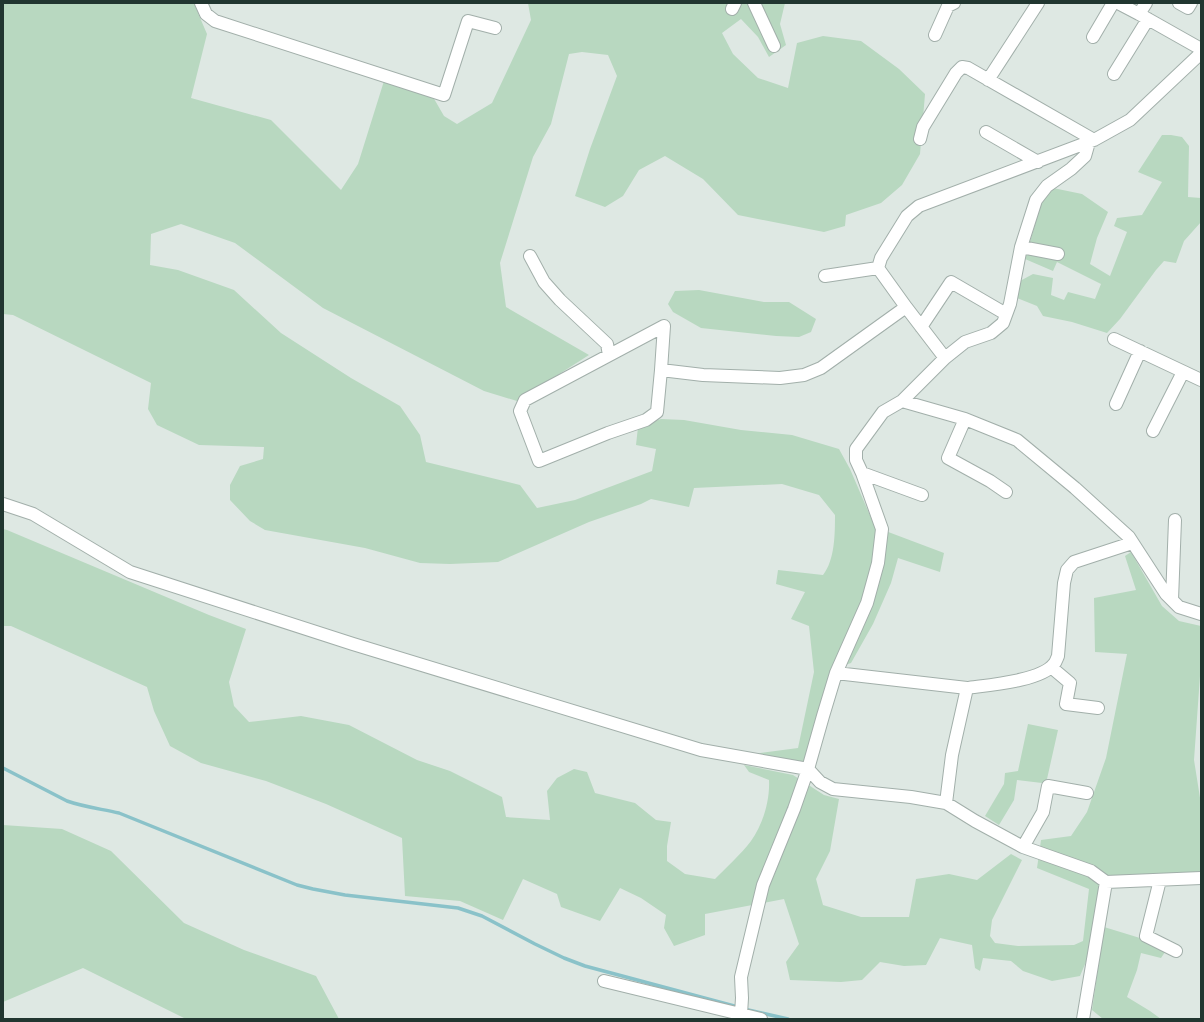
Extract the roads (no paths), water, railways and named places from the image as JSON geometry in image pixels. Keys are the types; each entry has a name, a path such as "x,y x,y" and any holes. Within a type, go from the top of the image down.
{"street":[{"path":"201,3 206,14 215,22 444,95 468,21 495,28"},
{"path":"754,3 774,46"},
{"path":"935,35 948,6 954,3"},
{"path":"988,80 1038,3"},
{"path":"1093,37 1114,3"},
{"path":"1118,3 1201,49"},
{"path":"1114,74 1143,17 1146,3"},
{"path":"1179,3 1188,8 1191,3"},
{"path":"878,268 881,258 907,216 919,206 1092,141 1130,120 1201,53"},
{"path":"920,139 924,127 956,73 962,67 968,68 1092,141"},
{"path":"986,132 1038,162"},
{"path":"741,1010 741,977 763,885 794,810 808,769 822,716 836,673 867,603 879,556 882,529 856,460 856,449 883,412 902,401 945,358 964,342 991,333 1003,323 1010,304 1022,247 1036,200 1047,186 1071,169 1085,156 1092,141"},
{"path":"1022,247 1058,254"},
{"path":"530,256 544,282 560,300 607,344 609,355"},
{"path":"825,276 878,268"},
{"path":"878,268 945,358"},
{"path":"922,327 951,282 1006,314"},
{"path":"661,370 703,375 780,378 804,375 821,368 906,307"},
{"path":"664,326 661,370 657,412 646,420 608,433 539,461 520,411 525,400 664,326"},
{"path":"1114,339 1201,380"},
{"path":"1116,404 1140,352"},
{"path":"1154,431 1183,372"},
{"path":"902,401 965,419 1017,440 1075,488 1129,537 1166,594 1179,607 1201,614"},
{"path":"965,419 948,458 990,481 1006,492"},
{"path":"862,473 922,495"},
{"path":"3,504 33,514 130,572 353,644 701,750 808,769 820,782 833,789 911,797 946,803 975,822 1023,847 1091,871 1106,882 1201,878"},
{"path":"1172,600 1175,520"},
{"path":"836,673 967,688 1031,678 1051,667 1058,656 1066,570 1074,562 1132,543"},
{"path":"1051,667 1070,683 1066,704 1098,708"},
{"path":"946,803 952,755 967,688"},
{"path":"1023,847 1043,812 1048,786 1087,793"},
{"path":"1160,880 1146,936 1176,952"},
{"path":"1083,1019 1106,882"},
{"path":"604,981 741,1010 760,1019"}],"waterway":[{"path":"3,768 67,801 119,813 297,885 345,895 458,908 482,916 535,944 585,966 738,1007"},
{"path":"744,1009 788,1019"}]}
